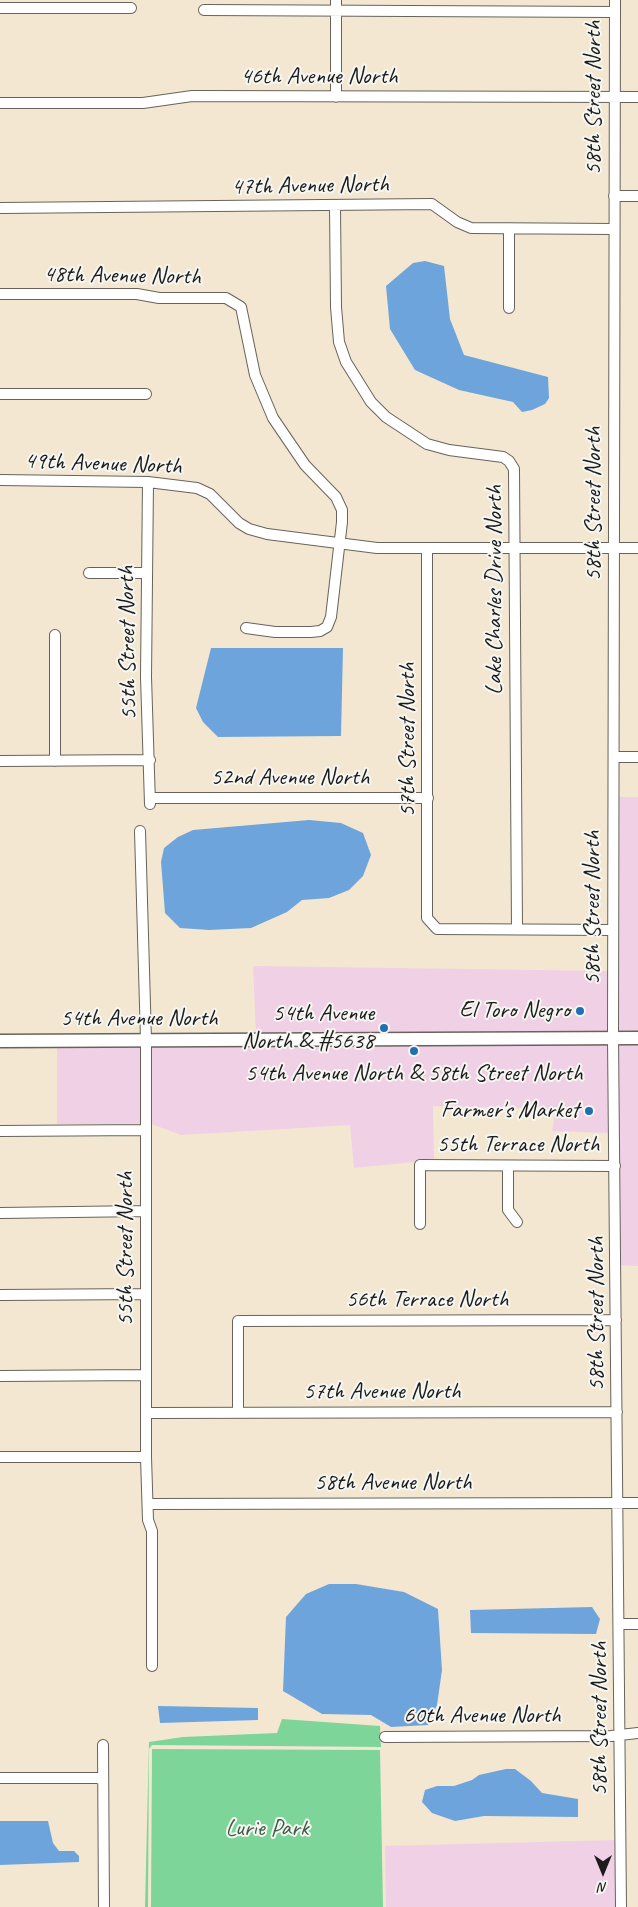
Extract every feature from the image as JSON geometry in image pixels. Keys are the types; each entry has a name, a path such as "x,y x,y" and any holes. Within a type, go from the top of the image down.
{"main road":[{"name":"54th Avenue North","path":"0,1040 638,1038"}],"street":[{"path":"336,0 336,97"},
{"name":"58th Street North","path":"614,0 613,1038 616,1166 621,1907"},
{"path":"204,10 246,5 336,12 614,12"},
{"path":"0,8 131,8"},
{"name":"46th Avenue North","path":"0,103 143,103 192,96 638,97"},
{"path":"614,196 638,196"},
{"name":"47th Avenue North","path":"0,208 335,207 432,204 456,222 471,228 614,229"},
{"name":"Lake Charles Drive North","path":"335,207 336,327 346,362 371,402 407,432 428,444 449,450 503,457 509,461 515,477 517,929"},
{"path":"509,229 510,308"},
{"name":"48th Avenue North","path":"0,294 137,294 159,298 226,298 241,307 255,375 273,418 305,465 336,497 342,510 340,543"},
{"path":"0,394 146,394"},
{"name":"49th Avenue North","path":"0,480 148,482 197,488 210,494 239,523 249,529 267,534 376,548 638,548"},
{"name":"55th Street North","path":"148,482 146,677 150,801"},
{"path":"246,628 275,632 311,632 320,631 327,626 331,617 340,543"},
{"name":"57th Street North","path":"427,548 428,918 437,929 517,929"},
{"path":"89,573 147,573"},
{"path":"55,635 55,761"},
{"path":"614,757 638,757"},
{"path":"0,761 150,760"},
{"name":"52nd Avenue North","path":"150,801 428,798"},
{"name":"55th Street North","path":"140,831 146,1040 146,1457 148,1520 152,1531 152,1666"},
{"path":"517,929 613,930"},
{"path":"0,1131 145,1130"},
{"name":"55th Terrace North","path":"420,1224 420,1165 616,1166"},
{"path":"508,1166 508,1210 517,1222"},
{"path":"0,1213 146,1212"},
{"path":"0,1295 146,1294"},
{"name":"56th Terrace North","path":"238,1412 238,1321 616,1320"},
{"path":"0,1376 146,1375"},
{"name":"57th Avenue North","path":"147,1412 617,1412"},
{"path":"0,1457 146,1457"},
{"name":"58th Avenue North","path":"148,1504 638,1503"},
{"path":"619,1624 638,1624"},
{"name":"60th Avenue North","path":"385,1737 611,1736 620,1733 638,1734"},
{"path":"103,1745 104,1907"},
{"path":"0,1778 98,1778 103,1780"}],"shaded area":[{"path":"618,797 638,797 638,1034 617,1034"},
{"path":"253,966 609,971 609,1034 256,1035"},
{"path":"609,1043 610,1133 552,1131 556,1109 433,1106 434,1160 354,1168 350,1125 181,1135 149,1123 150,1044"},
{"path":"617,1043 638,1043 638,1266 620,1265"},
{"path":"142,1044 141,1124 57,1124 57,1045"},
{"path":"616,1840 617,1907 386,1907 385,1846"}],"green space":[{"path":"282,1719 380,1726 381,1747 152,1745 149,1749 148,1907 145,1907 149,1742 183,1737 277,1733"},
{"name":"Lurie Park","path":"152,1749 380,1750 383,1907 151,1907"}],"water":[{"path":"425,261 444,266 450,319 464,355 548,377 549,398 545,404 522,412 513,402 459,390 415,370 390,329 386,286 413,263"},
{"path":"211,648 343,648 341,736 218,737 203,722 196,708"},
{"path":"309,820 341,823 363,833 371,855 363,876 349,890 329,898 302,900 287,912 251,928 209,930 180,928 165,913 161,862 164,848 178,837 193,830"},
{"path":"329,1584 356,1584 404,1592 438,1609 442,1670 437,1705 428,1725 391,1727 371,1715 322,1714 283,1691 286,1617 306,1594"},
{"path":"592,1607 600,1619 596,1634 471,1633 470,1610"},
{"path":"158,1706 258,1708 258,1720 160,1723"},
{"path":"515,1769 531,1781 542,1793 578,1799 578,1817 484,1816 455,1821 432,1813 422,1802 425,1790 437,1786 454,1786 472,1780 479,1775"},
{"path":"0,1821 48,1821 53,1843 59,1851 74,1851 79,1856 79,1862 0,1865"}],"place":[{"name":"El Toro Negro","path":"580,1011"},
{"name":"54th Avenue North & #5638","path":"384,1028"},
{"name":"54th Avenue North & 58th Street North","path":"414,1051"},
{"name":"Farmer's Market","path":"589,1111"}]}
